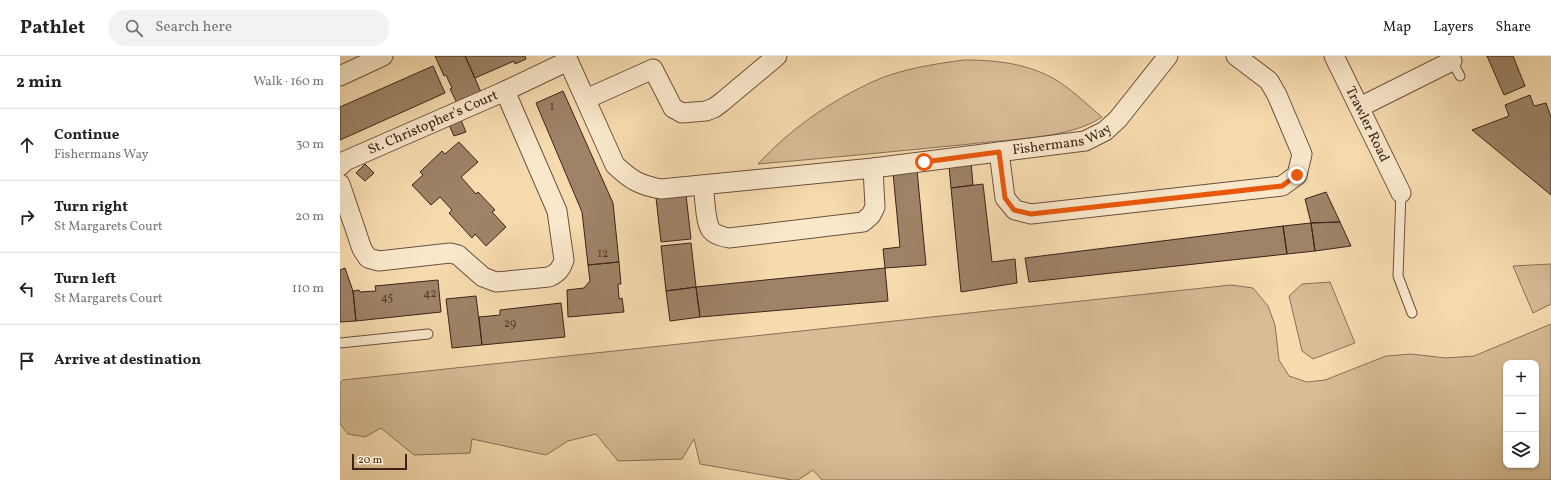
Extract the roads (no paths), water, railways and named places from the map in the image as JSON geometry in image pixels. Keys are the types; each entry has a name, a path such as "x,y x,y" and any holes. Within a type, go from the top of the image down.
{"street":[{"path":"340,76 383,56"},
{"path":"586,100 650,62 673,108 682,113 706,111 714,108 722,102 777,56"},
{"path":"999,152 1005,198 1014,210 1031,214 1282,186 1297,175 1302,154 1277,95 1269,81 1236,56"},
{"name":"Trawler Road","path":"1334,56 1401,193"},
{"name":"Fishermans Way","path":"567,59 615,165 628,177 644,186 661,189 873,168 1085,141 1105,131 1118,119 1159,59"},
{"name":"St. Christopher's Court","path":"340,166 345,161 504,91 567,59"},
{"path":"1360,107 1454,64"},
{"name":"St. Christopher's Court","path":"340,184 362,249 368,258 379,261 450,253 458,255 483,276 496,282 549,276 557,273 562,267 564,260 557,211 504,91"},
{"path":"703,185 708,222 711,230 719,236 729,238 863,222 871,215 875,207 873,168"}],"lane":[{"path":"1401,193 1398,276 1412,313"},
{"path":"340,343 428,334"}]}
